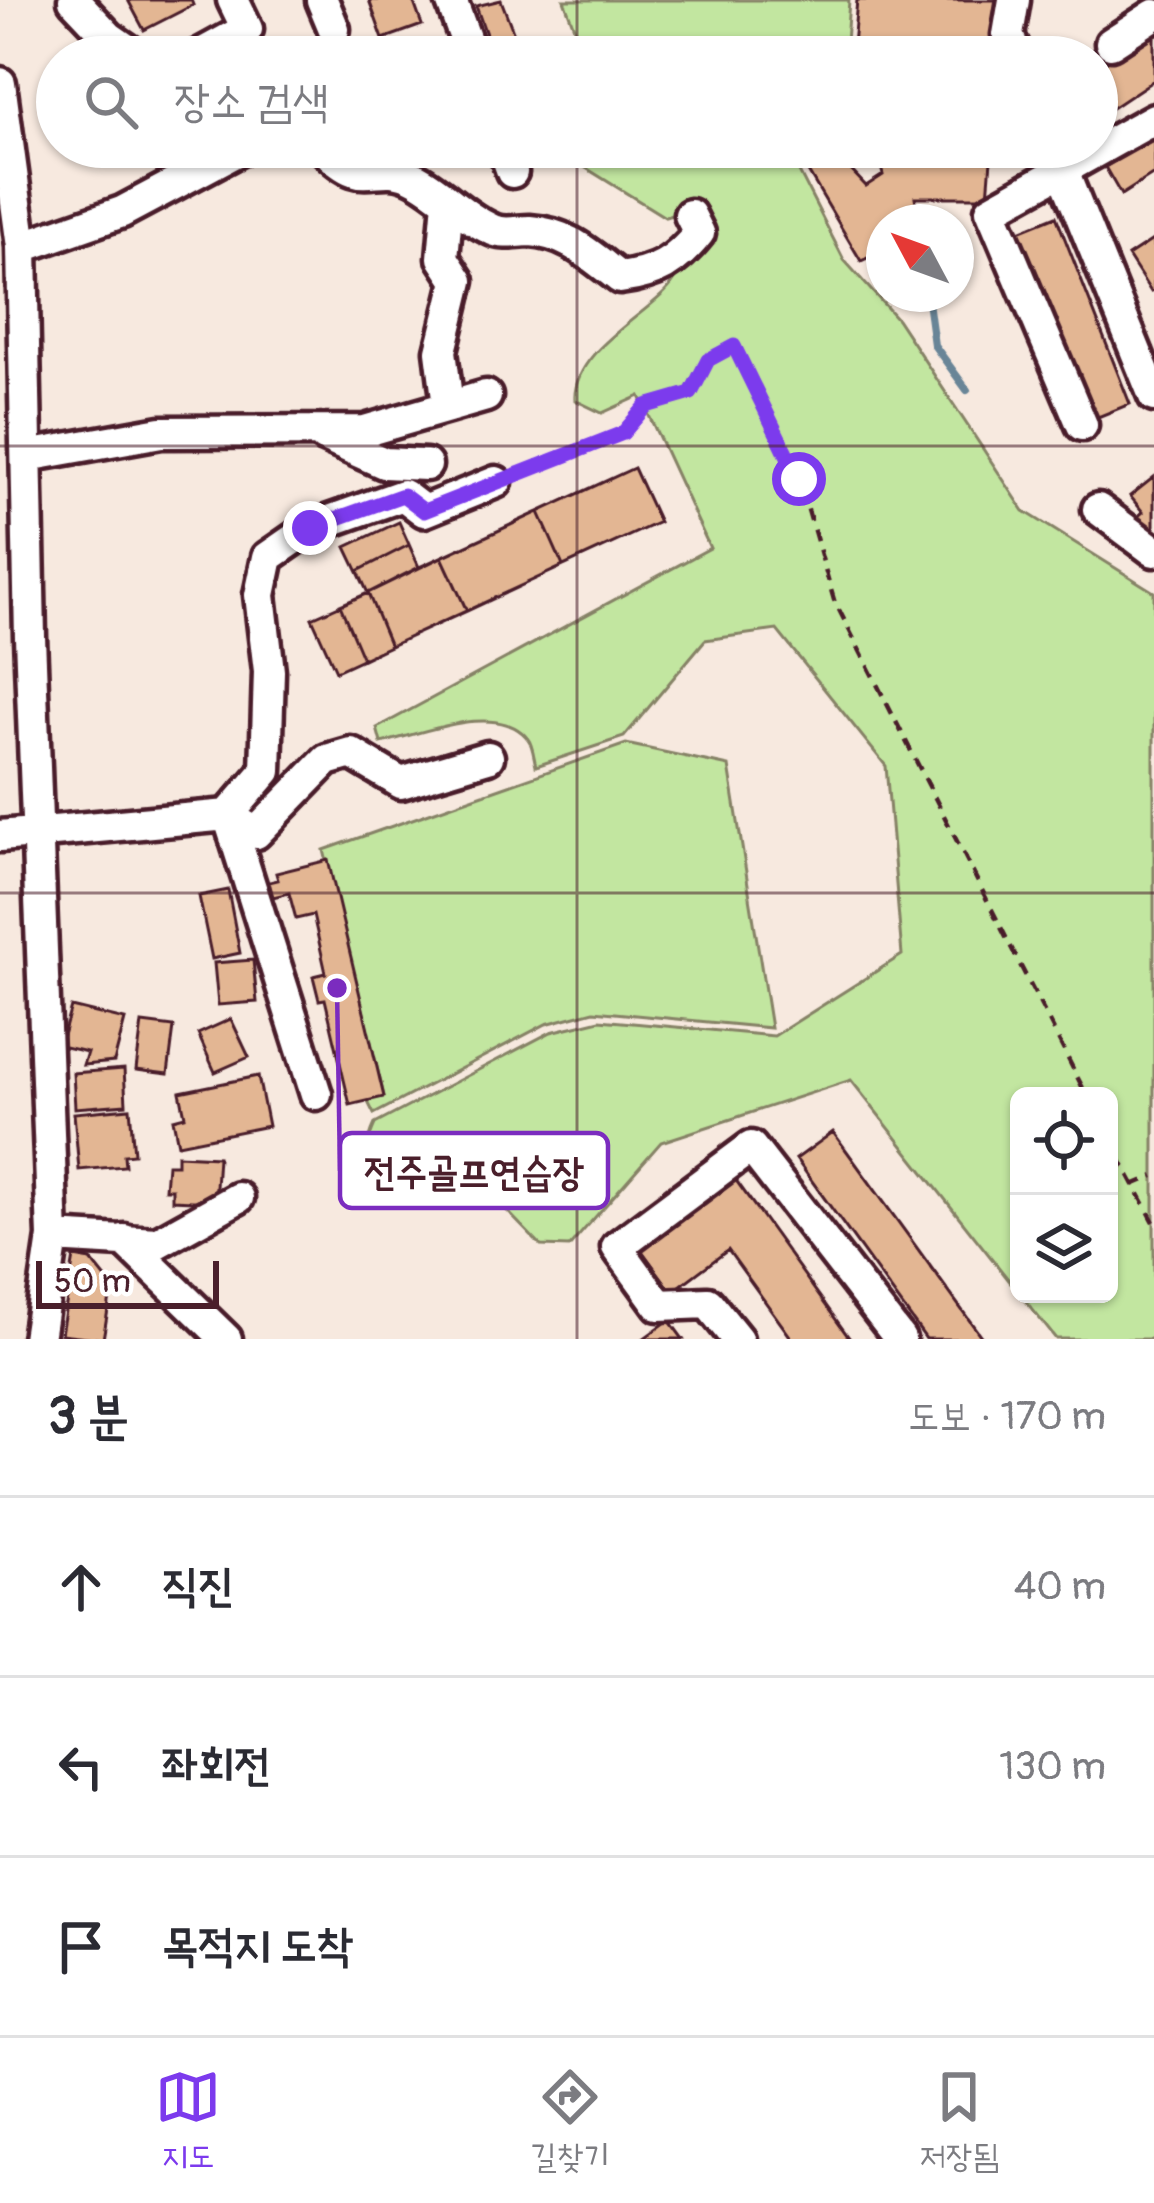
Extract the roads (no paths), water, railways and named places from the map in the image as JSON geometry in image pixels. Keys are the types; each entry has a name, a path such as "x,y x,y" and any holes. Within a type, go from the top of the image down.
{"street":[{"path":"74,0 108,36"},
{"path":"233,0 247,29 234,36"},
{"path":"322,0 334,29"},
{"path":"452,0 465,36"},
{"path":"1008,36 1014,0"},
{"path":"1118,38 1154,15"},
{"path":"0,83 22,247 53,1237 38,1339"},
{"path":"1118,134 1154,119"},
{"path":"22,247 122,212 205,168"},
{"path":"342,168 362,176 385,171 412,176 496,233 534,231 573,241 620,278 659,272 688,246 699,233 690,215"},
{"path":"1046,168 991,211 1082,425"},
{"path":"1062,168 1154,396"},
{"path":"448,201 443,259 458,281 440,351 448,406"},
{"path":"27,456 161,432 365,431 486,396"},
{"path":"318,433 384,463 426,464"},
{"path":"228,815 266,771 269,671 260,595 268,556 310,528 403,495 424,511 496,482"},
{"path":"1098,509 1154,550"},
{"path":"0,836 228,815 256,833 327,760 351,753 400,783 488,757"},
{"path":"228,815 316,1094"},
{"path":"737,1339 708,1303 659,1305 617,1247 751,1147 900,1339"},
{"path":"53,1237 158,1243 238,1198"},
{"path":"124,1240 226,1339"}],"waterway":[{"path":"929,312 934,345 967,390"}],"place":[{"name":"전주골프연습장","path":"337,988"}]}
